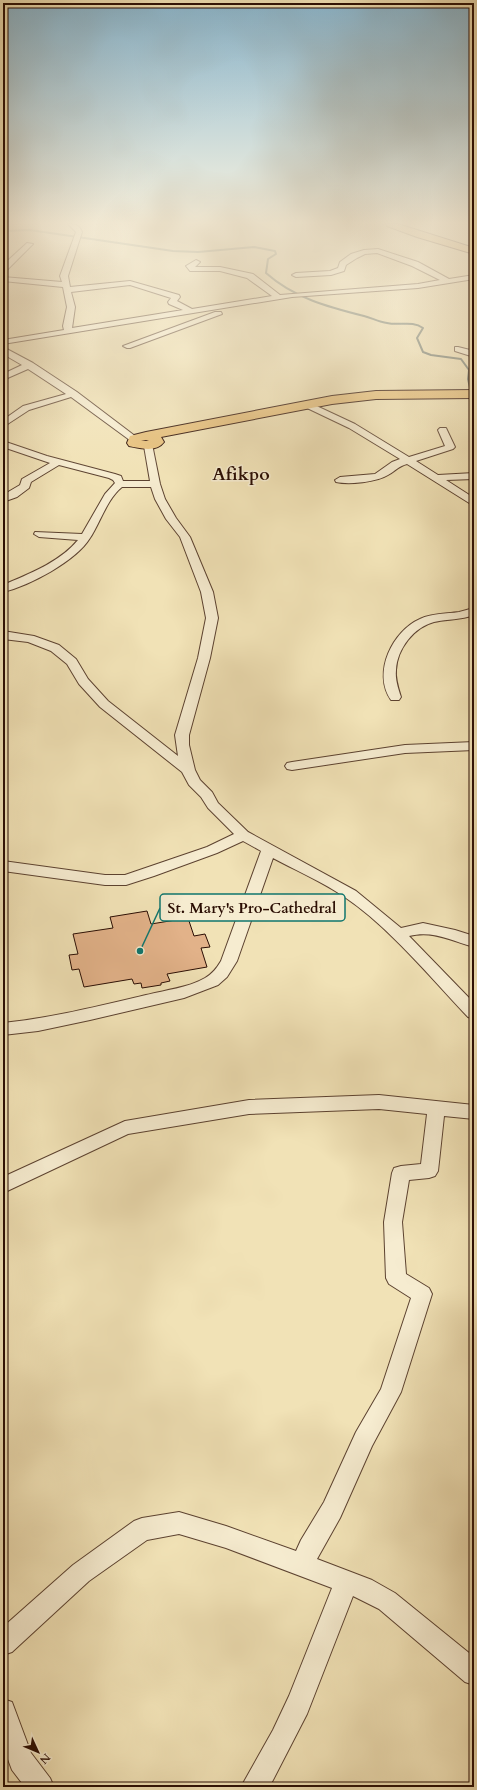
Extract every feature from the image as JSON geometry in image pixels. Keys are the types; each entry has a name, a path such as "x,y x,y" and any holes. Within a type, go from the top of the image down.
{"main road":[{"path":"134,439 152,441 332,400 376,395 474,394"},
{"path":"310,406 352,400 406,397 474,398"}],"street":[{"path":"68,331 67,326 71,308"},
{"path":"183,308 190,311"},
{"path":"3,342 212,308"},
{"path":"127,346 218,314 231,308"},
{"path":"458,349 474,354"},
{"path":"3,350 30,365 74,394 134,439"},
{"path":"3,377 30,365"},
{"path":"3,424 26,408 74,394"},
{"path":"310,406 352,426 474,503"},
{"path":"340,480 375,477 389,470 393,466 408,460 439,452 450,447 443,430"},
{"path":"152,441 155,484 160,499 185,538 207,592 212,618 204,658 185,720 182,738 188,770 194,782 243,835 351,894 398,934 474,1013"},
{"path":"3,444 57,462 112,476 117,478 120,484"},
{"path":"3,498 21,490 25,486 26,481 34,476 48,471 57,462"},
{"path":"436,478 474,476"},
{"path":"3,589 58,561 72,551 86,537 112,489 120,484 155,484"},
{"path":"39,534 86,537"},
{"path":"395,697 390,684 390,664 398,645 412,629 418,624 431,619 467,614 474,611"},
{"path":"3,635 30,639 55,648 72,662 83,681 104,704 188,770"},
{"path":"159,748 172,746 182,738"},
{"path":"292,766 328,762 402,749 474,746"},
{"path":"3,866 105,880 126,880 150,873 212,850 243,835"},
{"path":"3,1029 93,1013 193,989 210,982 219,976 225,970 229,961 269,850"},
{"path":"398,934 423,928 455,935 474,942"},
{"path":"3,1184 125,1128 249,1107 379,1102 474,1112"},
{"path":"303,1566 309,1548 332,1510 360,1446 390,1392 422,1294 396,1278 393,1222 401,1173 429,1171 436,1108"},
{"path":"3,1644 81,1573 142,1529 179,1523 226,1537 364,1588 387,1601 474,1673"},
{"path":"254,1787 273,1758 305,1690 338,1606 346,1581"},
{"path":"3,1711 20,1761 41,1787"}],"building":[{"path":"147,911 151,924 188,918 194,936 205,934 210,947 201,948 207,967 167,974 170,981 161,983 161,985 142,988 141,983 134,984 132,979 84,987 79,969 72,970 69,955 78,954 73,934 113,928 110,917"}],"waterway":[{"path":"333,308 381,322 392,324 415,324 423,328 417,338 423,352 431,355 461,359 469,370 468,379 471,392"}],"place":[{"name":"St. Mary's Pro-Cathedral","path":"140,951"}],"district":[{"name":"Afikpo","path":"241,474"}]}
